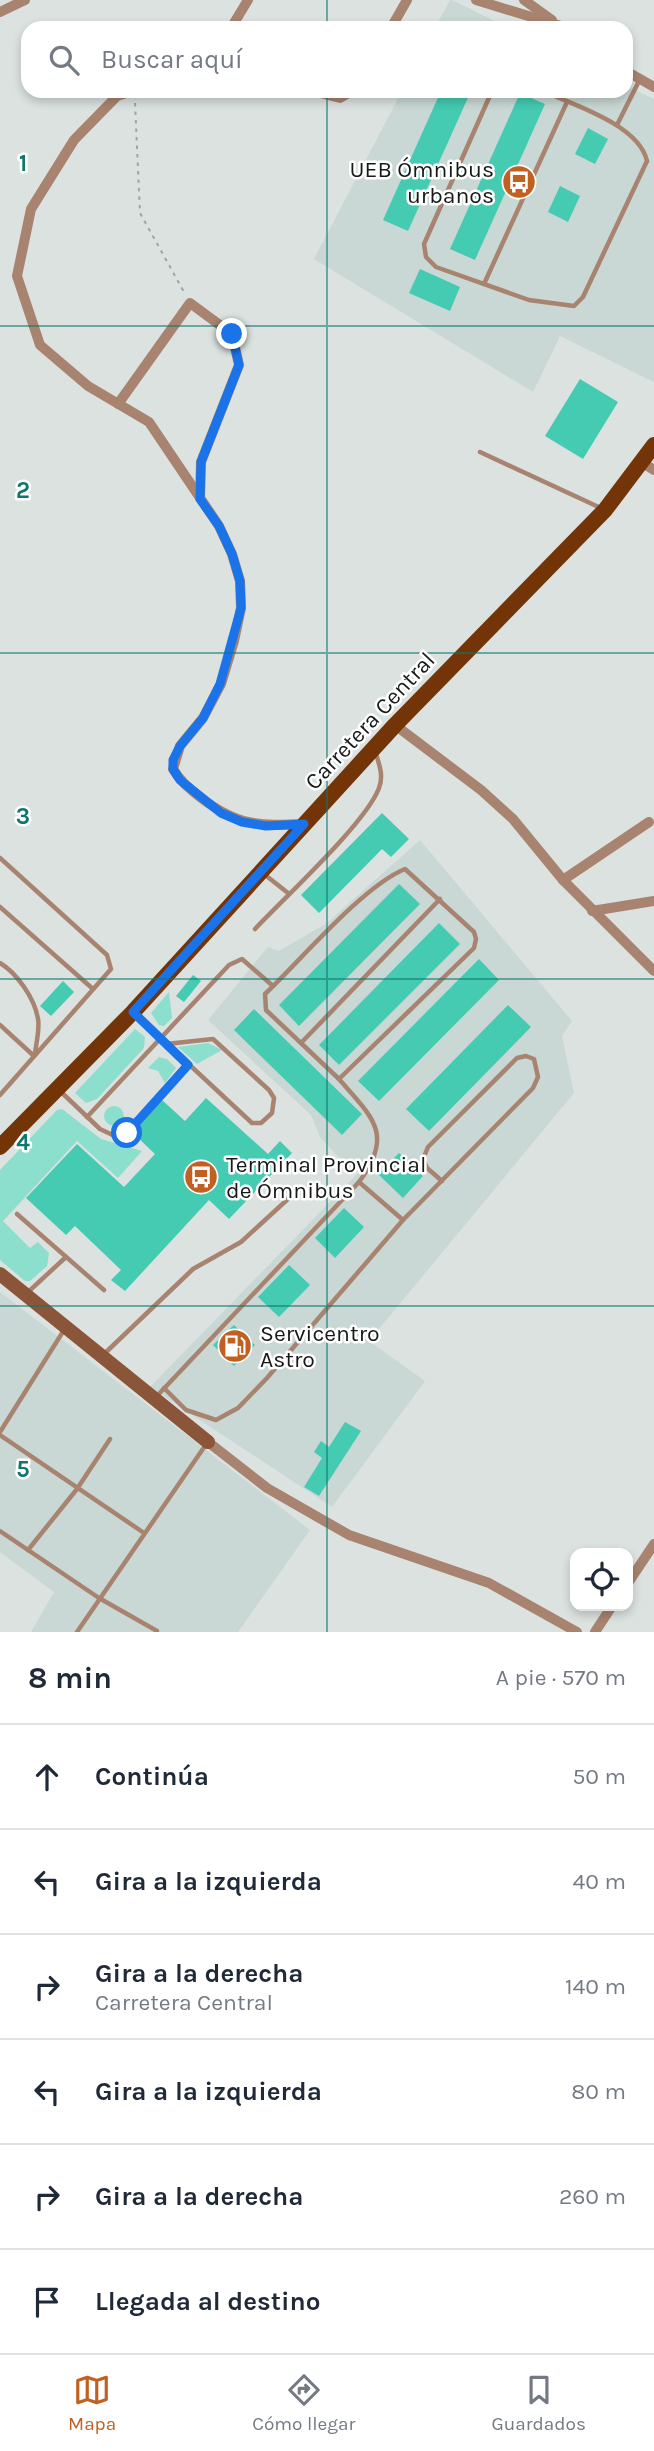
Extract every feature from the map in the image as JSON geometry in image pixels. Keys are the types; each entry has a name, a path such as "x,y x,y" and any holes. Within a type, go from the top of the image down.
{"main road":[{"name":"Carretera Central","path":"0,1146 133,1012 395,725 648,467 654,446"}],"street":[{"path":"0,12 25,0"},
{"path":"235,21 248,0"},
{"path":"395,21 407,0"},
{"path":"476,0 544,21"},
{"path":"524,0 554,21"},
{"path":"633,76 654,87"},
{"path":"115,98 74,140 31,209 17,276 40,345 88,386 149,422 219,526 232,554 240,581 241,608 220,684 203,718 180,746 173,760 173,769 180,780 221,813 242,822 266,826 304,824"},
{"path":"118,404 190,303 232,334 239,365 201,462 200,499"},
{"path":"395,725 481,790 513,819 563,880 654,971"},
{"path":"563,880 649,822"},
{"path":"592,911 654,901"},
{"path":"0,1274 153,1400 267,1488 349,1535 489,1583 577,1632"},
{"path":"633,1576 654,1544"},
{"path":"595,1632 609,1611"}],"lane":[{"path":"633,92 639,80"},
{"path":"489,98 424,244 426,257 436,267 528,300 561,307 574,306 583,297 647,161 644,148 617,125 558,98"},
{"path":"617,125 630,98"},
{"path":"484,284 567,102"},
{"path":"480,452 605,510"},
{"path":"255,929 369,805 379,788 382,771 374,749"},
{"path":"0,858 107,955 111,969 0,1096"},
{"path":"153,1400 359,1182 374,1161 377,1142 371,1117 339,1079 266,1010 265,995 392,874 405,869 413,872 474,932 477,939 474,948 339,1079"},
{"path":"261,871 288,893"},
{"path":"301,1043 440,899"},
{"path":"0,907 93,989"},
{"path":"87,1118 229,965 242,960 274,986"},
{"path":"0,963 8,967 27,991 38,1020 35,1056"},
{"path":"133,1012 161,1038 166,1044 188,1065 252,1123 261,1123 272,1113 274,1098 269,1090 213,1039 166,1044"},
{"path":"0,1025 35,1056"},
{"path":"164,1388 186,1410 216,1420 238,1408 403,1220 442,1181 533,1088 538,1077 534,1059 526,1056 517,1058 428,1147 423,1159 427,1168 442,1181"},
{"path":"58,1089 109,1136 121,1139 188,1065"},
{"path":"359,1182 403,1220"},
{"path":"102,1356 193,1269 241,1242 300,1188"},
{"path":"16,1214 104,1290"},
{"path":"27,1294 66,1257"},
{"path":"66,1327 0,1434 144,1533"},
{"path":"28,1550 77,1489 110,1439"},
{"path":"77,1632 208,1442"},
{"path":"0,1531 100,1598 157,1631"}],"path":[{"path":"134,98 140,213 190,303"}],"shaded area":[{"path":"452,0 495,21 439,21"},
{"path":"633,89 654,99 654,382 560,336 533,392 314,259 398,98 633,98"},
{"path":"420,840 572,1021 562,1036 574,1093 369,1341 425,1381 332,1507 150,1387 359,1172 340,1159 320,1137 311,1115 208,1020 268,947 279,951 327,923"},
{"path":"0,1292 310,1530 238,1632 31,1632 54,1592 0,1552"}],"green space":[{"path":"169,992 172,1018 164,1026 159,1025 151,1013"},
{"path":"135,1029 145,1037 144,1048 97,1099 86,1103 75,1093"},
{"path":"208,1043 222,1050 197,1064 178,1047"},
{"path":"159,1057 167,1059 176,1068 165,1083 158,1071 148,1068"},
{"path":"114,1106 121,1109 124,1116 121,1123 114,1126 107,1123 104,1116 107,1109"},
{"path":"62,1109 101,1139 142,1151 118,1178 77,1141 3,1221 30,1248 38,1242 49,1253 47,1266 30,1281 25,1281 0,1260 0,1170 57,1110"}],"building":[{"path":"438,98 468,98 408,231 383,220"},
{"path":"518,98 531,98 545,104 475,260 450,249"},
{"path":"588,128 608,139 595,164 575,154"},
{"path":"560,186 580,196 568,222 548,212"},
{"path":"420,269 460,287 450,311 409,293"},
{"path":"580,379 618,402 583,459 545,436"},
{"path":"382,813 409,839 391,857 382,849 319,913 301,895"},
{"path":"399,884 420,904 299,1026 279,1005"},
{"path":"439,923 460,944 339,1065 319,1045"},
{"path":"479,959 499,980 379,1101 358,1081"},
{"path":"193,975 201,981 184,1002 176,996"},
{"path":"63,981 74,992 51,1016 40,1006"},
{"path":"508,1005 531,1027 429,1131 406,1109"},
{"path":"254,1009 362,1114 342,1135 234,1030"},
{"name":"Terminal Provincial de Ómnibus","path":"206,1098 268,1154 280,1141 292,1153 229,1219 209,1200 125,1291 111,1280 121,1270 75,1226 66,1235 26,1198 77,1144 124,1187 155,1154 133,1133 162,1100 185,1121"},
{"path":"399,1153 423,1176 403,1198 378,1174"},
{"path":"344,1208 364,1227 335,1258 315,1238"},
{"path":"289,1265 310,1285 279,1317 258,1297"},
{"path":"234,1325 255,1345 234,1366 213,1345"},
{"path":"345,1422 361,1431 319,1496 304,1487 322,1458 314,1452 321,1441 329,1447"}],"place":[{"name":"UEB Ómnibus urbanos","path":"519,182"},
{"name":"Terminal Provincial de Ómnibus","path":"201,1177"},
{"name":"Servicentro Astro","path":"235,1346"}],"route":[{"path":"127,1133 188,1065 133,1012 304,824 266,826 242,822 221,813 180,780 173,769 173,760 180,746 203,718 220,684 234,642 241,608 240,581 232,554 219,526 200,499 201,462 239,365 232,334"}]}
